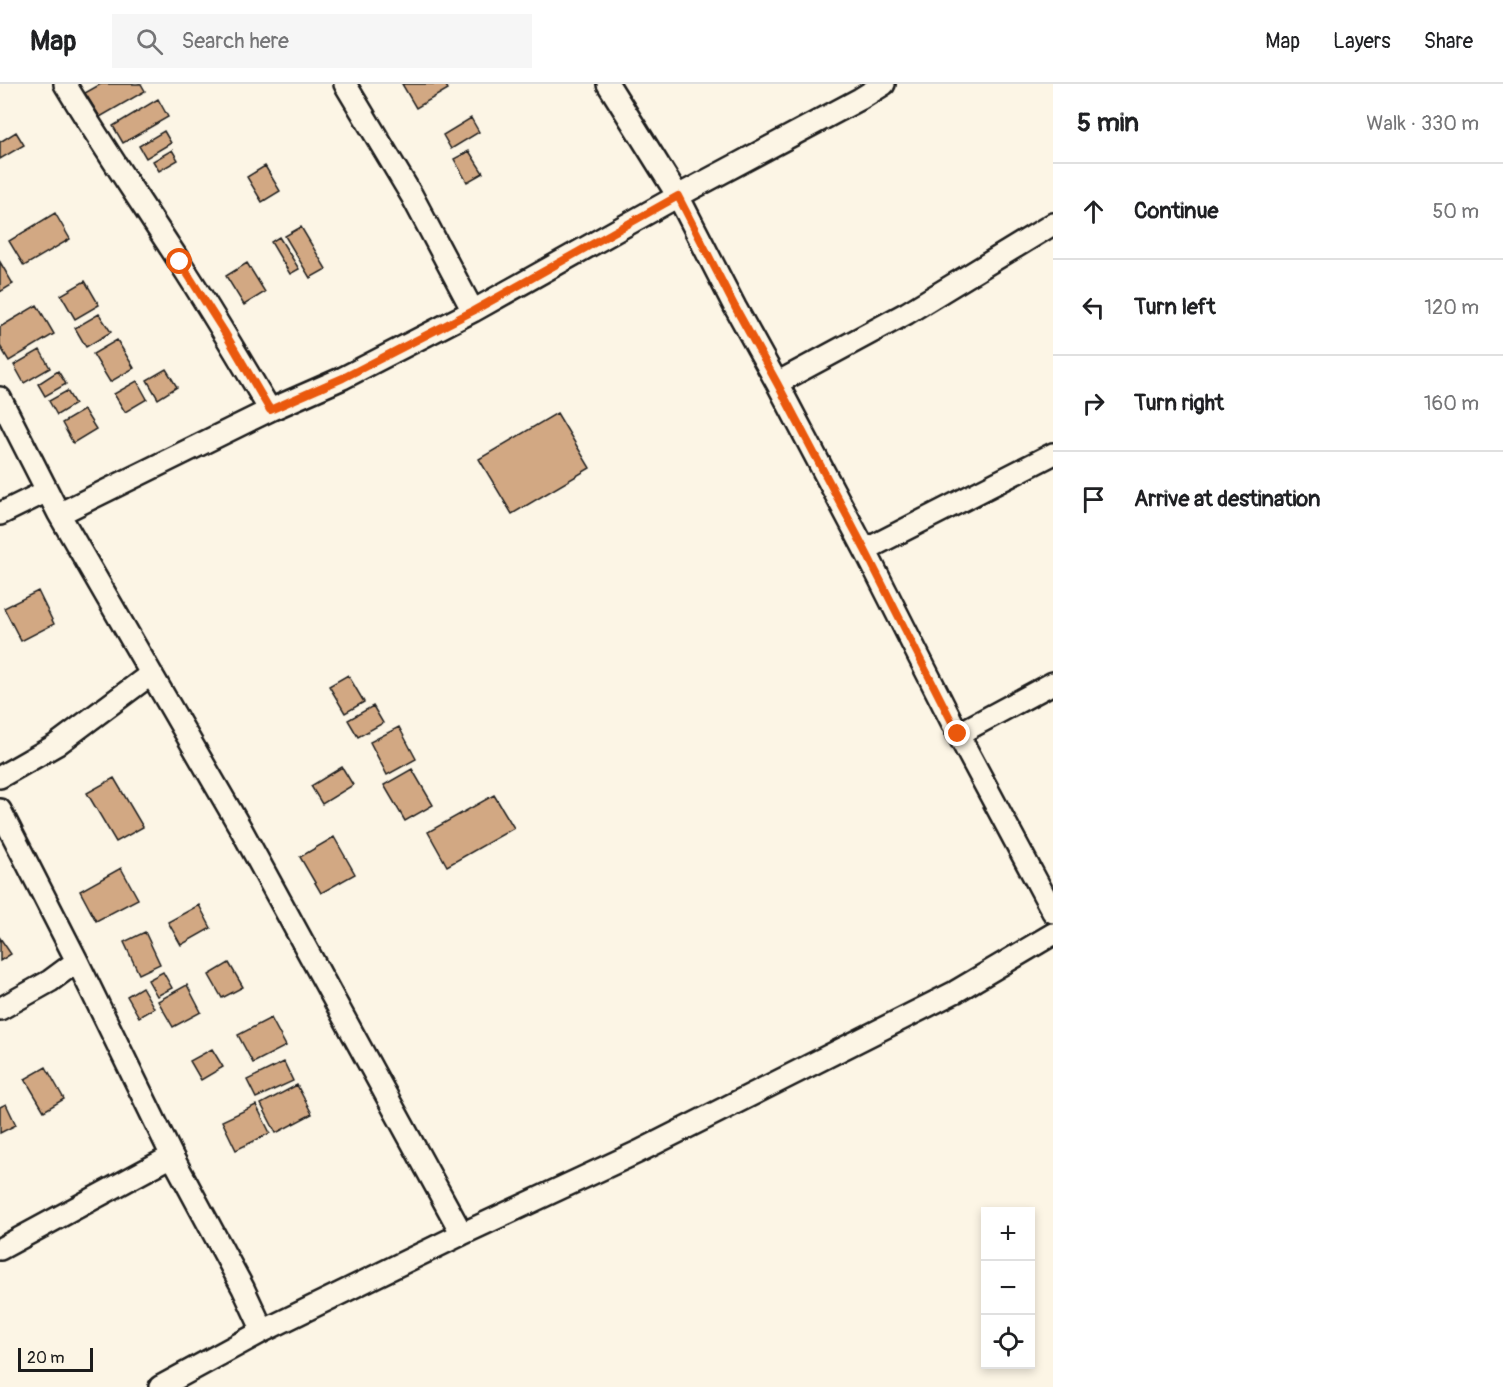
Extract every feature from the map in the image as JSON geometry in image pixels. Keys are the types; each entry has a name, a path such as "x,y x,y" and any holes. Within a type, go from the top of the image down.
{"street":[{"path":"64,84 98,140 208,306 270,410"},
{"path":"345,84 412,196 473,311"},
{"path":"608,84 678,196 1053,912"},
{"path":"59,514 270,410 343,378 473,311 678,196 856,91 884,84"},
{"path":"777,383 907,313 1053,224"},
{"path":"0,398 59,514 241,829 462,1234"},
{"path":"865,550 1053,454"},
{"path":"0,514 47,491"},
{"path":"0,777 56,745 151,674"},
{"path":"958,734 1053,683"},
{"path":"0,810 172,1156 243,1288 263,1332"},
{"path":"160,1387 263,1332 462,1234 638,1152 955,992 1053,934"},
{"path":"0,1009 50,981 77,961"},
{"path":"0,1249 172,1156"}],"building":[{"path":"101,84 141,84 145,91 100,117 85,93"},
{"path":"402,84 445,84 448,89 416,108"},
{"path":"158,99 168,117 123,143 113,126"},
{"path":"471,118 479,132 451,149 443,135"},
{"path":"164,131 171,143 146,158 139,146"},
{"path":"16,132 24,145 0,159 0,142"},
{"path":"172,150 178,160 159,171 153,161"},
{"path":"469,151 483,173 467,182 454,159"},
{"path":"265,166 280,191 262,202 247,177"},
{"path":"55,213 70,239 24,266 9,241"},
{"path":"301,227 326,269 310,278 285,236"},
{"path":"279,237 299,269 290,274 271,242"},
{"path":"0,262 13,284 0,292"},
{"path":"247,263 265,292 244,305 226,276"},
{"path":"85,281 99,305 75,319 61,295"},
{"path":"37,305 54,334 9,361 0,346 0,327"},
{"path":"99,314 111,332 86,347 75,328"},
{"path":"117,340 134,368 110,382 93,354"},
{"path":"40,350 50,368 24,383 14,365"},
{"path":"166,369 177,387 158,399 147,380"},
{"path":"58,371 66,384 45,396 38,384"},
{"path":"137,381 147,399 125,412 114,394"},
{"path":"67,391 75,404 57,415 49,401"},
{"path":"84,410 96,429 73,443 62,423"},
{"path":"557,413 590,468 512,514 479,459"},
{"path":"38,591 54,624 21,641 4,608"},
{"path":"348,675 364,702 345,713 329,686"},
{"path":"373,706 383,723 358,737 348,720"},
{"path":"399,727 416,759 387,775 370,742"},
{"path":"342,767 353,785 322,804 311,786"},
{"path":"412,769 433,805 405,821 384,785"},
{"path":"114,778 143,827 116,842 87,793"},
{"path":"494,795 514,828 447,866 428,832"},
{"path":"334,837 355,874 321,893 300,857"},
{"path":"121,868 138,899 96,921 80,891"},
{"path":"199,905 211,928 181,945 168,922"},
{"path":"145,932 160,964 139,974 124,942"},
{"path":"0,938 11,954 0,961"},
{"path":"229,963 243,987 222,998 209,975"},
{"path":"163,972 172,988 157,996 148,980"},
{"path":"187,985 201,1012 173,1027 158,1001"},
{"path":"142,987 154,1008 139,1017 127,996"},
{"path":"271,1018 286,1046 253,1063 238,1035"},
{"path":"212,1049 223,1067 201,1080 190,1061"},
{"path":"284,1062 293,1081 256,1098 247,1080"},
{"path":"46,1067 64,1099 44,1111 25,1079"},
{"path":"297,1085 312,1114 276,1133 261,1104"},
{"path":"6,1104 16,1125 0,1133 0,1107"},
{"path":"256,1105 270,1133 236,1150 222,1121"}],"route":[{"path":"180,262 270,410 343,378 473,311 678,196 865,550 958,734"}]}
